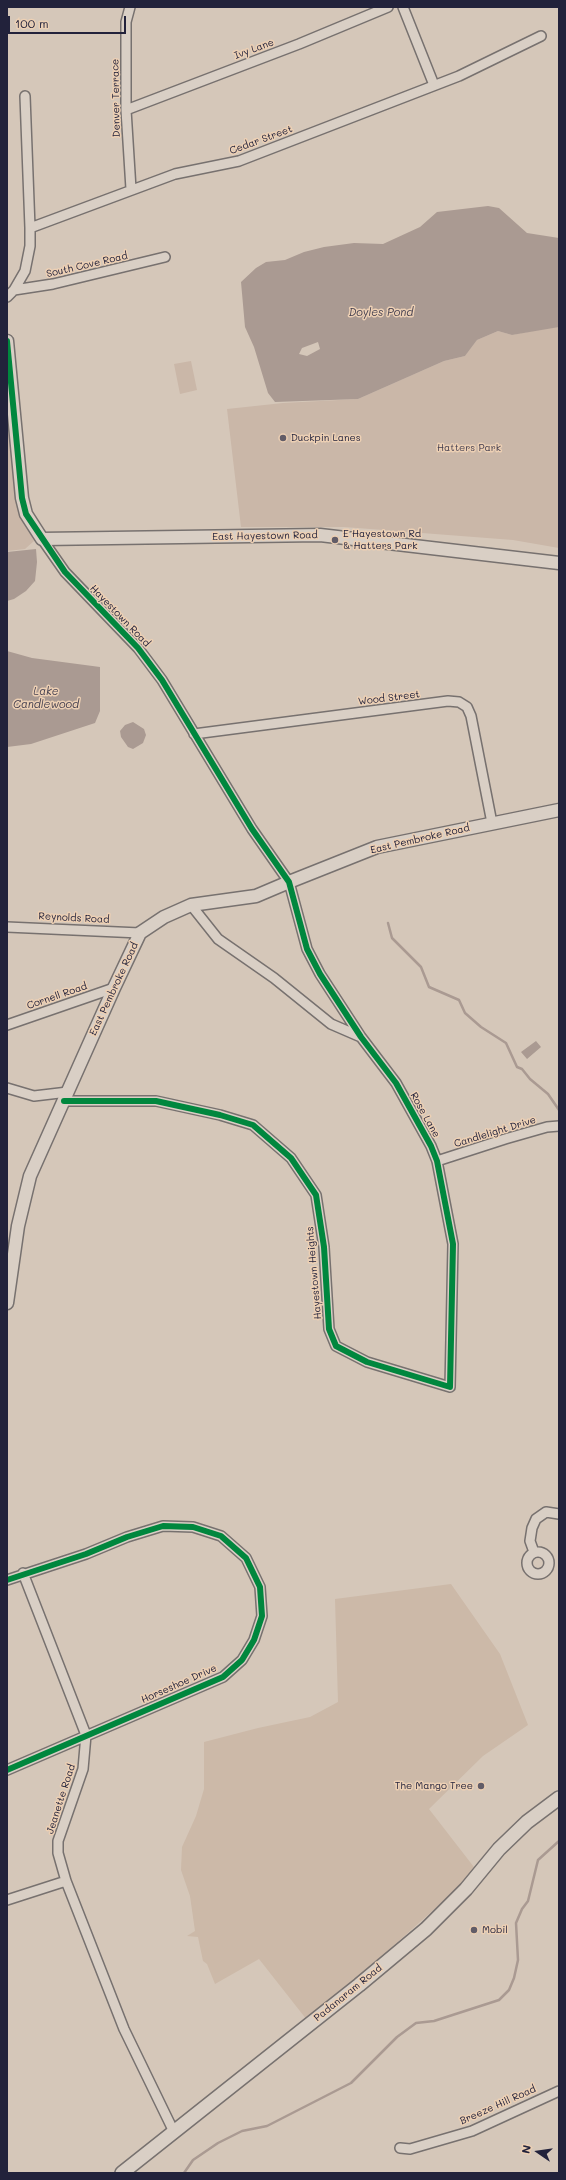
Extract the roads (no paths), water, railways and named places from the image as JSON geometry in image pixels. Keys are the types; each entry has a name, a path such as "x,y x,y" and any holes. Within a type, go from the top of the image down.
{"main road":[{"name":"Padanaram Road","path":"122,2173 426,1929 466,1889 499,1849 527,1822 559,1798"}],"street":[{"name":"Denver Terrace","path":"130,7 126,22 126,110 131,189"},
{"name":"Ivy Lane","path":"126,110 299,44 388,7"},
{"path":"403,7 434,85"},
{"name":"Cedar Street","path":"30,228 131,189 175,174 239,161 459,76 540,36"},
{"path":"7,297 14,290 25,271 30,246 25,96"},
{"name":"South Cove Road","path":"14,290 53,284 165,257"},
{"name":"Hayestown Road","path":"7,341 22,498 26,514 65,572 138,648 162,680 254,833 289,882"},
{"name":"East Hayestown Road","path":"42,539 320,535 559,563"},
{"name":"Wood Street","path":"194,734 448,701 459,702 467,708 471,716 492,823"},
{"name":"East Pembroke Road","path":"7,1303 18,1226 30,1176 140,933 164,917 191,905 256,896 377,848 559,810"},
{"name":"Rose Lane","path":"289,882 307,949 320,974 361,1037 396,1083 437,1161 453,1244 450,1387"},
{"name":"Rose Lane","path":"191,905 218,939 274,978 331,1024 361,1037"},
{"name":"Reynolds Road","path":"7,927 140,933"},
{"name":"Cornell Road","path":"7,1025 114,988"},
{"name":"Hayestown Heights","path":"7,1088 34,1096 156,1101 220,1114 254,1125 291,1158 316,1194 324,1247 329,1329 336,1346 367,1362 450,1387"},
{"name":"Candlelight Drive","path":"437,1161 505,1139 547,1127 559,1126"},
{"path":"534,1552 530,1541 532,1528 536,1519 546,1512 559,1514"},
{"name":"Horseshoe Drive","path":"7,1770 223,1677 242,1660 254,1640 262,1616 260,1588 246,1558 221,1536 193,1528 163,1526 126,1537 49,1567 23,1574"},
{"path":"7,1580 23,1574"},
{"name":"Jeanette Road","path":"23,1574 86,1735 84,1770 58,1841 58,1853 66,1881 124,2029 174,2132"},
{"path":"7,1900 66,1881"},
{"name":"Breeze Hill Road","path":"400,2148 410,2149 472,2131 559,2091"}],"water":[{"name":"Doyles Pond","path":"488,206 499,208 527,233 559,238 559,327 512,335 498,331 477,340 465,356 444,361 358,399 275,402 268,393 254,347 245,327 241,282 256,268 266,262 285,260 304,252 324,247 354,243 383,244 420,227 437,212","holes":["318,342 320,349 307,356 299,354 302,348"]},
{"path":"36,549 37,562 35,581 26,591 14,599 7,601 7,552"},
{"name":"Lake Candlewood","path":"7,651 32,658 100,667 100,711 95,723 31,744 7,747"},
{"path":"133,722 144,729 146,735 143,743 133,749 128,747 121,737 120,731 125,725"},
{"path":"536,1041 541,1047 527,1059 521,1052"}],"waterway":[{"path":"388,923 392,938 421,967 429,987 459,1000 465,1013 481,1027 506,1043 517,1067 522,1069 530,1079 548,1094 559,1110"},
{"path":"184,2173 193,2160 218,2143 242,2131 267,2126 351,2083 397,2037 416,2023 434,2021 499,2000 509,1990 514,1978 518,1960 516,1923 522,1909 528,1901 538,1860 559,1841"}],"place":[{"name":"Duckpin Lanes","path":"283,438"},
{"name":"E Hayestown Rd & Hatters Park","path":"335,540"},
{"name":"The Mango Tree","path":"481,1786"},
{"name":"Mobil","path":"474,1930"}],"park label":[{"name":"Hatters Park","path":"469,448"}]}
